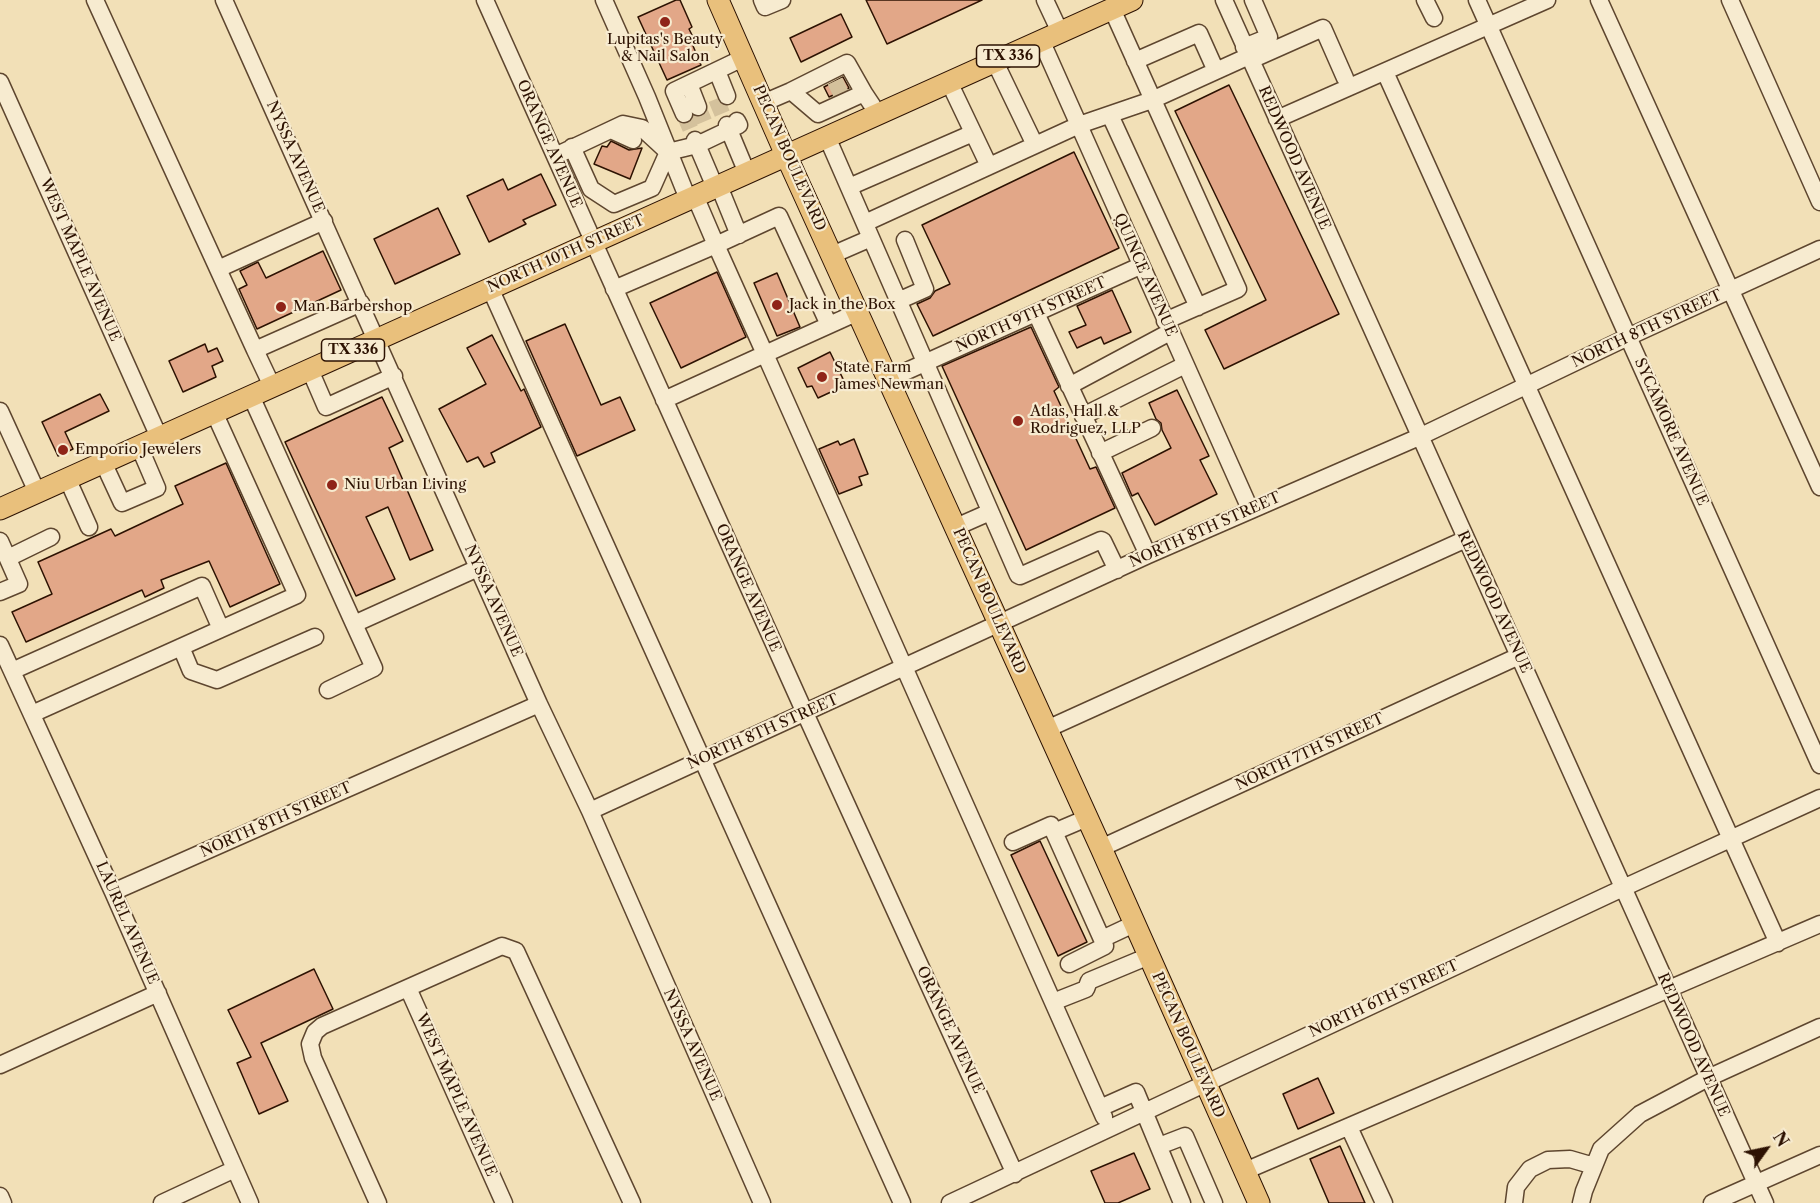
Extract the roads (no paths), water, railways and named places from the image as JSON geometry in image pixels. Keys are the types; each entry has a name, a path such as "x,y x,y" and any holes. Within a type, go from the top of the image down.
{"main road":[{"name":"PECAN BOULEVARD","path":"718,0 1245,1171 1252,1201"},
{"name":"NORTH 10TH STREET","path":"0,508 1132,0"}],"street":[{"path":"95,0 272,387"},
{"name":"NYSSA AVENUE","path":"224,0 539,704 590,811 762,1203"},
{"name":"ORANGE AVENUE","path":"485,0 1015,1174"},
{"path":"604,0 647,97 664,148 716,245 1110,1128"},
{"path":"762,0 765,7 782,0"},
{"name":"QUINCE AVENUE","path":"1045,0 1051,36 1079,125 1250,509"},
{"path":"1248,54 1269,37 1253,0"},
{"path":"1425,0 1434,18"},
{"name":"SYCAMORE AVENUE","path":"1477,0 1820,765"},
{"path":"1277,119 1547,0"},
{"path":"1599,0 1820,487"},
{"path":"1731,0 1820,202"},
{"name":"REDWOOD AVENUE","path":"1226,1 1419,437 1765,1203"},
{"path":"1069,387 1198,307 1238,289 1112,9"},
{"path":"832,255 868,230 989,166 1079,125 1152,100 1248,54 1323,28 1345,78"},
{"path":"1135,61 1199,33 1216,71"},
{"path":"691,110 674,91 743,58"},
{"path":"995,62 1035,145"},
{"path":"791,91 818,114 838,87 847,63 878,114"},
{"path":"1385,72 1778,943"},
{"path":"712,73 722,97"},
{"name":"WEST MAPLE AVENUE","path":"0,82 159,437"},
{"path":"949,82 989,166"},
{"path":"763,103 791,91 838,87 864,93"},
{"path":"1110,115 1198,307"},
{"path":"555,156 623,124 642,128 664,148"},
{"path":"610,130 635,141 664,148 703,139 731,125 747,173"},
{"path":"849,187 973,133"},
{"path":"827,137 1018,574 1020,576 1101,540 1117,570"},
{"path":"703,139 717,186 739,235"},
{"path":"572,147 591,189 614,204 652,188 664,148"},
{"path":"578,207 600,195"},
{"path":"627,198 638,222"},
{"path":"614,289 779,216 829,325"},
{"path":"218,269 324,221"},
{"path":"898,301 925,289 905,240"},
{"name":"NORTH 8TH STREET","path":"590,811 1148,555 1419,437 1628,337 1820,249"},
{"name":"NORTH 9TH STREET","path":"889,379 1140,266"},
{"path":"490,288 902,1203"},
{"path":"255,350 361,303"},
{"path":"664,400 858,312"},
{"path":"1036,313 1148,555"},
{"path":"1083,417 1185,365"},
{"path":"310,370 326,407 394,376"},
{"path":"251,396 374,668 328,690"},
{"path":"0,411 36,492"},
{"path":"32,714 297,595 214,412"},
{"path":"1100,453 1152,428"},
{"path":"103,462 122,503 157,488 139,446"},
{"path":"67,478 89,527"},
{"path":"956,527 990,512"},
{"path":"8,558 51,537"},
{"path":"1047,729 1466,539"},
{"path":"0,541 19,584 0,592"},
{"path":"354,624 478,568"},
{"path":"12,671 202,586 220,630"},
{"path":"181,647 191,670 217,680 315,637"},
{"name":"LAUREL AVENUE","path":"0,645 113,892 250,1203"},
{"name":"NORTH 7TH STREET","path":"1101,848 1519,656"},
{"name":"NORTH 8TH STREET","path":"113,892 539,704"},
{"name":"NORTH 6TH STREET","path":"950,1203 1820,798"},
{"path":"1054,832 1087,818"},
{"path":"1013,842 1051,825 1105,946 1069,964"},
{"path":"1102,939 1134,924"},
{"path":"1245,1171 1820,924"},
{"path":"378,1203 313,1058 310,1044 315,1032 322,1026 502,946 516,951 632,1203"},
{"path":"1053,1002 1086,989 1089,981 1149,956"},
{"name":"WEST MAPLE AVENUE","path":"408,987 504,1203"},
{"path":"0,1065 158,993"},
{"path":"1581,1203 1601,1149 1640,1114 1708,1078 1820,1027"},
{"path":"1100,1108 1136,1092 1182,1203"},
{"path":"1349,1127 1384,1203"},
{"path":"1159,1146 1185,1136 1214,1203"},
{"path":"1712,1203 1820,1155"},
{"path":"1514,1203 1516,1187 1530,1169 1548,1160 1570,1159 1594,1166"},
{"path":"162,1203 235,1169"},
{"path":"0,1196 3,1203"}],"tunnel":[{"path":"835,81 842,96"},
{"path":"716,99 727,125"},
{"path":"698,107 709,133"},
{"path":"684,114 695,140"}],"place":[{"name":"Lupitas's Beauty & Nail Salon","path":"665,22"},
{"name":"Jack in the Box","path":"777,305"},
{"name":"Man Barbershop","path":"281,307"},
{"name":"State Farm James Newman","path":"822,377"},
{"name":"Atlas, Hall & Rodriguez, LLP","path":"1018,421"},
{"name":"Emporio Jewelers","path":"63,450"},
{"name":"Niu Urban Living","path":"332,485"}]}
